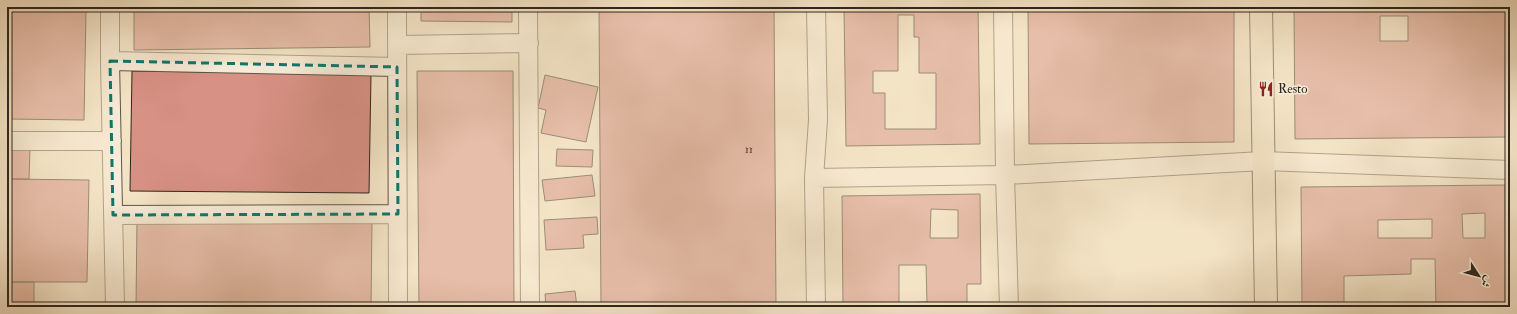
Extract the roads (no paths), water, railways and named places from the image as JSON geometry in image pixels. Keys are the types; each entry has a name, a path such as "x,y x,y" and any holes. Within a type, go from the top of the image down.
{"main road":[{"path":"1261,7 1266,307"}],"street":[{"path":"110,7 115,307"},
{"path":"397,7 398,307"},
{"path":"528,7 530,307"},
{"path":"816,7 818,120 814,178 816,307"},
{"path":"1003,7 1004,175 1009,307"},
{"path":"397,45 528,43"},
{"path":"110,61 397,67"},
{"path":"7,141 112,141"},
{"path":"814,178 1004,175 1263,161 1510,170"},
{"path":"113,215 398,214"}],"place":[{"name":"Resto","path":"1266,89"}]}
